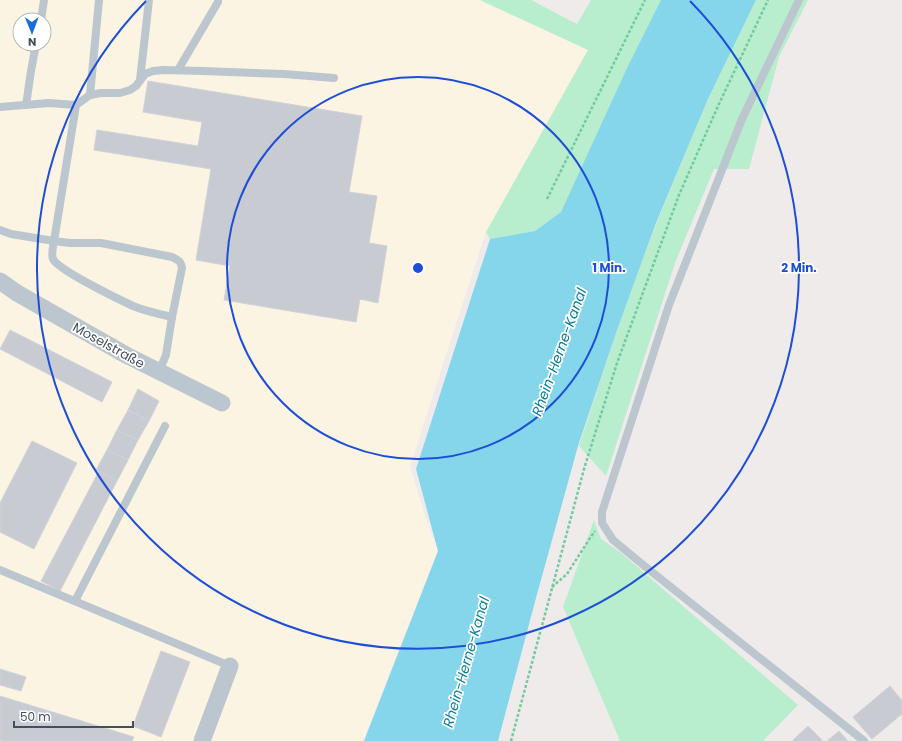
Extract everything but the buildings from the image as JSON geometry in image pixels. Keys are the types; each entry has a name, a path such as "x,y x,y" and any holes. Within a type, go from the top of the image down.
{"street":[{"name":"Moselstraße","path":"0,281 30,301 126,355 222,403"},
{"path":"202,741 230,666"}],"lane":[{"path":"42,12 44,0"},
{"path":"90,95 99,0"},
{"path":"140,80 149,0"},
{"path":"178,70 218,0"},
{"path":"799,0 742,119 668,305 602,512 602,523 613,540 864,741"},
{"path":"26,105 35,52"},
{"path":"0,107 49,103 76,105 90,95 101,93 120,93 130,90 136,86 145,74 163,70 284,74 334,78"},
{"path":"76,105 52,253 53,259 56,264 75,277 133,306 172,317"},
{"path":"0,230 11,234 54,241 70,243 101,243 172,257 178,260 182,268 166,355 159,371"},
{"path":"75,601 166,426"},
{"path":"0,570 230,666"}],"path":[{"path":"547,199 644,0"},
{"path":"511,741 584,469 617,363 682,188 718,106 768,0"},
{"path":"551,588 566,574 602,523"}],"shaded area":[{"path":"0,0 480,0 588,50 486,232 410,466 425,516 438,550 363,741 0,741"}],"green space":[{"path":"480,0 531,0 577,24 591,0 662,0 561,212 535,231 490,239 486,232 588,50"},
{"path":"756,0 808,0 779,57 749,169 714,169 675,263 606,476 579,446 615,336 656,224 708,99"},
{"path":"594,520 601,539 620,552 798,705 763,741 620,741 563,607"}],"water":[{"name":"Rhein-Herne-Kanal","path":"661,0 756,0 708,99 656,223 615,336 578,446 498,741 364,741 438,551 416,469 490,239 535,231 561,212 628,66"}]}
